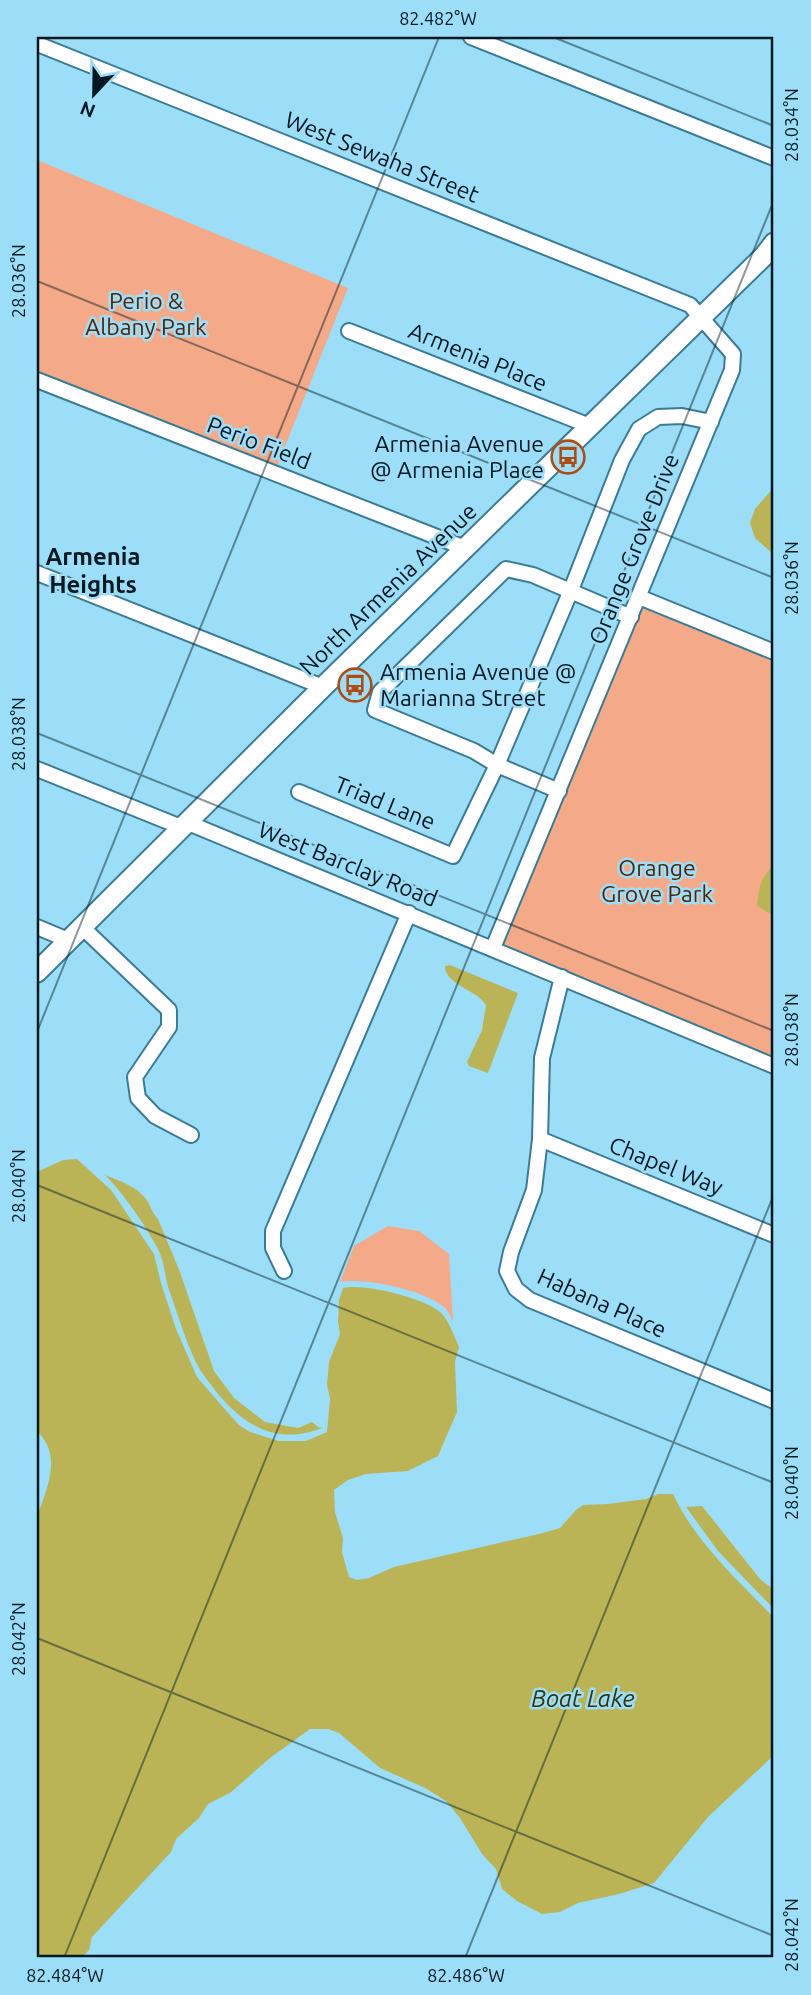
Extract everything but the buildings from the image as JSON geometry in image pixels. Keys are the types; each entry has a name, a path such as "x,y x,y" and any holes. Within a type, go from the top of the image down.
{"main road":[{"name":"North Armenia Avenue","path":"37,972 323,687 702,318 774,243"}],"street":[{"path":"471,37 774,158"},
{"name":"West Sewaha Street","path":"40,45 690,305 702,318"},
{"name":"Orange Grove Drive","path":"493,948 732,370 733,354 702,318"},
{"name":"Armenia Place","path":"349,331 590,426"},
{"name":"Perio Field","path":"37,380 465,548"},
{"path":"497,765 622,460 639,429 658,417 682,416 711,422"},
{"path":"559,791 497,765 474,751 375,710 380,692 506,569 533,575 631,617"},
{"path":"37,573 323,687"},
{"path":"639,597 774,652"},
{"name":"Triad Lane","path":"299,792 453,856 497,765"},
{"name":"West Barclay Road","path":"37,769 493,948"},
{"path":"284,1270 274,1248 273,1231 409,913"},
{"path":"37,927 75,933 169,1010 169,1027 135,1077 138,1098 155,1116 191,1135"},
{"path":"493,948 774,1066"},
{"name":"Habana Place","path":"562,977 542,1058 540,1139 534,1190 511,1252 507,1271 516,1289 530,1300 774,1401"},
{"name":"Chapel Way","path":"540,1139 774,1235"}],"green space":[{"name":"Perio & Albany Park","path":"37,160 348,288 274,474 37,380"},
{"name":"Orange Grove Park","path":"644,605 774,657 774,1059 503,945"},
{"path":"388,1226 419,1231 449,1254 453,1321 444,1307 409,1290 364,1281 340,1282 354,1246"}],"water":[{"path":"774,487 774,555 755,538 750,523 755,509"},
{"path":"774,865 774,916 757,906 761,883"},
{"path":"450,965 518,993 488,1073 469,1066 467,1062 482,1030 486,1005 450,978 445,966"},
{"name":"Boat Lake","path":"77,1159 111,1190 154,1254 176,1329 197,1377 239,1425 250,1432 279,1441 306,1441 327,1432 329,1362 340,1334 339,1300 343,1288 365,1288 408,1297 432,1307 446,1319 459,1347 455,1362 457,1412 438,1456 408,1471 366,1474 348,1480 334,1490 335,1512 343,1538 342,1552 349,1577 357,1580 369,1578 394,1567 560,1528 583,1505 673,1494 682,1512 705,1544 774,1618 774,1755 708,1817 654,1883 578,1903 560,1912 542,1914 517,1901 502,1889 496,1869 482,1854 446,1801 425,1788 380,1768 339,1733 328,1729 310,1729 270,1758 230,1793 208,1804 199,1818 176,1839 171,1852 92,1937 89,1950 81,1958 37,1958 37,1517 48,1484 51,1462 45,1441 37,1431 37,1172 63,1160"},
{"path":"105,1175 137,1191 146,1199 158,1219 180,1272 214,1371 234,1398 265,1422 298,1428 312,1422 322,1428 303,1433 269,1431 240,1416 227,1404 203,1374 188,1345 158,1249 134,1210"},
{"path":"702,1506 760,1579 774,1590 774,1609 718,1551 686,1507"}],"place":[{"name":"Armenia Avenue @ Armenia Place","path":"568,457"},
{"name":"Armenia Avenue @ Marianna Street","path":"355,685"}],"district":[{"name":"Armenia Heights","path":"93,571"}]}
